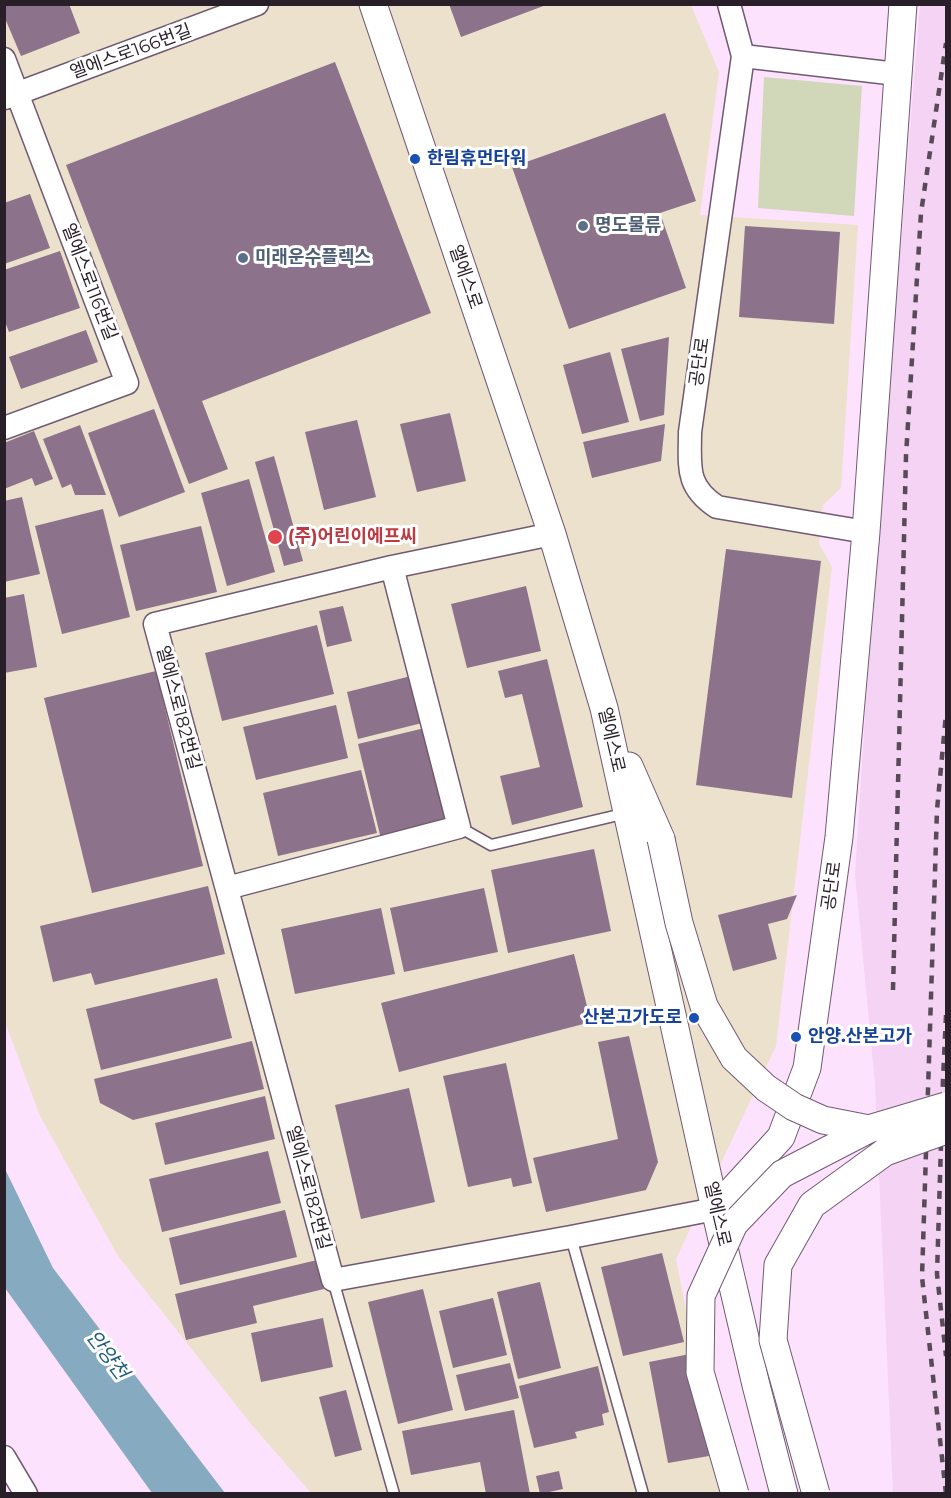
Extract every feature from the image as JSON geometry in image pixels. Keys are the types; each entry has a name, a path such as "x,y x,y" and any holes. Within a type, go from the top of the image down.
{"street":[{"name":"엘에스로166번길","path":"11,96 257,4"},
{"name":"엘에스로","path":"373,4 552,534 604,708 715,1209 784,1494"},
{"path":"729,4 743,57 897,74"},
{"name":"공단로","path":"715,1209 781,1137 807,1068 839,837 866,532 903,4"},
{"name":"공단로","path":"743,57 690,432 690,464 694,485 704,498 717,507 866,532"},
{"name":"엘에스로116번길","path":"4,59 11,96 128,383 4,428"},
{"name":"엘에스로182번길","path":"333,1280 155,624 392,567 552,534"},
{"path":"227,888 459,827 392,567"},
{"path":"604,708 661,839 679,922 704,1006 735,1058 766,1088 794,1107 824,1120 869,1129"},
{"path":"735,1494 700,1372 701,1296 734,1224 782,1174 869,1129 946,1106"},
{"path":"816,1494 773,1340 778,1265 812,1204 885,1152 946,1130"},
{"path":"333,1280 571,1238 715,1209"},
{"path":"4,1457 26,1494"}],"lane":[{"path":"459,827 491,845 627,813"},
{"path":"571,1238 643,1494"},
{"name":"엘에스로182번길","path":"333,1280 394,1494"}],"shaded area":[{"path":"946,4 946,1493 893,1494 875,1084 855,874 874,575 920,5"},
{"path":"5,5 691,5 719,72 700,215 858,225 841,488 823,505 819,544 832,567 776,1046 676,1259 722,1493 311,1493 251,1424 118,1256 40,1116 5,1022"}],"green space":[{"path":"764,77 862,86 854,216 758,208"}],"water":[{"name":"안양천","path":"5,1169 53,1268 225,1493 152,1493 5,1288"}],"building":[{"path":"4,4 69,4 80,33 21,56 4,16"},
{"path":"449,4 546,4 546,5 461,37"},
{"path":"335,62 431,313 202,401 228,469 189,484 66,165"},
{"path":"665,113 696,201 660,213 686,288 569,329 512,167"},
{"path":"30,194 50,248 4,264 4,203"},
{"path":"745,226 840,232 834,324 739,317"},
{"path":"60,251 80,308 9,332 4,319 4,270"},
{"path":"86,330 98,362 21,389 9,357"},
{"path":"669,337 664,415 640,421 621,349"},
{"path":"610,352 629,422 582,434 563,365"},
{"path":"154,409 185,492 119,517 88,433"},
{"path":"450,413 466,481 417,492 400,424"},
{"path":"357,420 376,497 324,510 305,432"},
{"path":"665,424 661,461 592,478 583,442"},
{"path":"80,425 106,495 75,495 71,484 62,488 43,439"},
{"path":"34,431 53,479 35,486 32,478 4,489 4,443"},
{"path":"274,456 303,561 284,566 255,462"},
{"path":"249,479 275,572 227,586 201,493"},
{"path":"22,497 40,574 4,582 4,501"},
{"path":"103,509 130,617 62,634 35,526"},
{"path":"201,526 217,592 136,611 120,545"},
{"path":"726,549 821,561 792,798 696,785"},
{"path":"526,586 541,651 467,668 451,604"},
{"path":"24,594 37,667 4,673 4,598"},
{"path":"343,606 352,641 327,647 319,611"},
{"path":"317,625 334,694 222,721 205,653"},
{"path":"547,659 583,807 512,825 500,776 540,767 522,694 505,698 498,671"},
{"path":"156,671 203,866 92,893 44,698"},
{"path":"415,675 426,722 358,739 347,692"},
{"path":"336,705 348,758 256,780 243,727"},
{"path":"429,727 452,822 381,839 358,744"},
{"path":"361,770 377,833 278,856 263,793"},
{"path":"594,849 611,931 508,953 491,870"},
{"path":"208,886 225,954 95,985 91,973 53,982 40,926"},
{"path":"484,888 498,952 404,972 390,908"},
{"path":"797,895 787,919 768,924 777,959 733,971 718,915"},
{"path":"381,908 395,974 295,994 281,929"},
{"path":"574,954 591,1022 399,1072 381,1003"},
{"path":"217,978 232,1038 101,1070 86,1009"},
{"path":"629,1036 658,1162 646,1190 546,1212 533,1158 618,1139 598,1042"},
{"path":"252,1041 264,1089 133,1120 100,1103 94,1079"},
{"path":"506,1063 532,1183 513,1187 511,1178 468,1187 443,1076"},
{"path":"409,1088 435,1202 361,1219 335,1105"},
{"path":"265,1096 275,1139 165,1165 155,1123"},
{"path":"268,1151 281,1203 162,1232 149,1179"},
{"path":"285,1210 297,1257 180,1285 169,1238"},
{"path":"662,1253 684,1342 623,1356 601,1267"},
{"path":"317,1260 324,1289 253,1306 257,1323 186,1340 175,1294"},
{"path":"540,1282 561,1368 518,1379 497,1292"},
{"path":"423,1289 453,1410 398,1424 368,1302"},
{"path":"493,1298 507,1355 453,1368 439,1311"},
{"path":"323,1318 333,1367 261,1382 251,1333"},
{"path":"690,1354 709,1456 668,1463 649,1362"},
{"path":"510,1363 519,1398 465,1411 456,1375"},
{"path":"598,1366 609,1412 602,1414 604,1425 575,1432 577,1438 534,1448 519,1386"},
{"path":"346,1390 362,1450 335,1457 319,1397"},
{"path":"514,1410 530,1494 486,1494 480,1462 411,1475 402,1431"},
{"path":"559,1471 563,1489 540,1494 536,1476"}],"railway":[{"path":"893,990 906,456 921,213 946,43"},
{"path":"946,714 937,810 922,1277 946,1494"},
{"path":"946,1015 937,1274 946,1356"}],"place":[{"name":"한림휴먼타워","path":"415,159"},
{"name":"명도물류","path":"583,226"},
{"name":"미래운수플렉스","path":"243,258"},
{"name":"(주)어린이에프씨","path":"275,537"},
{"name":"산본고가도로","path":"694,1018"},
{"name":"안양.산본고가","path":"796,1037"}]}
